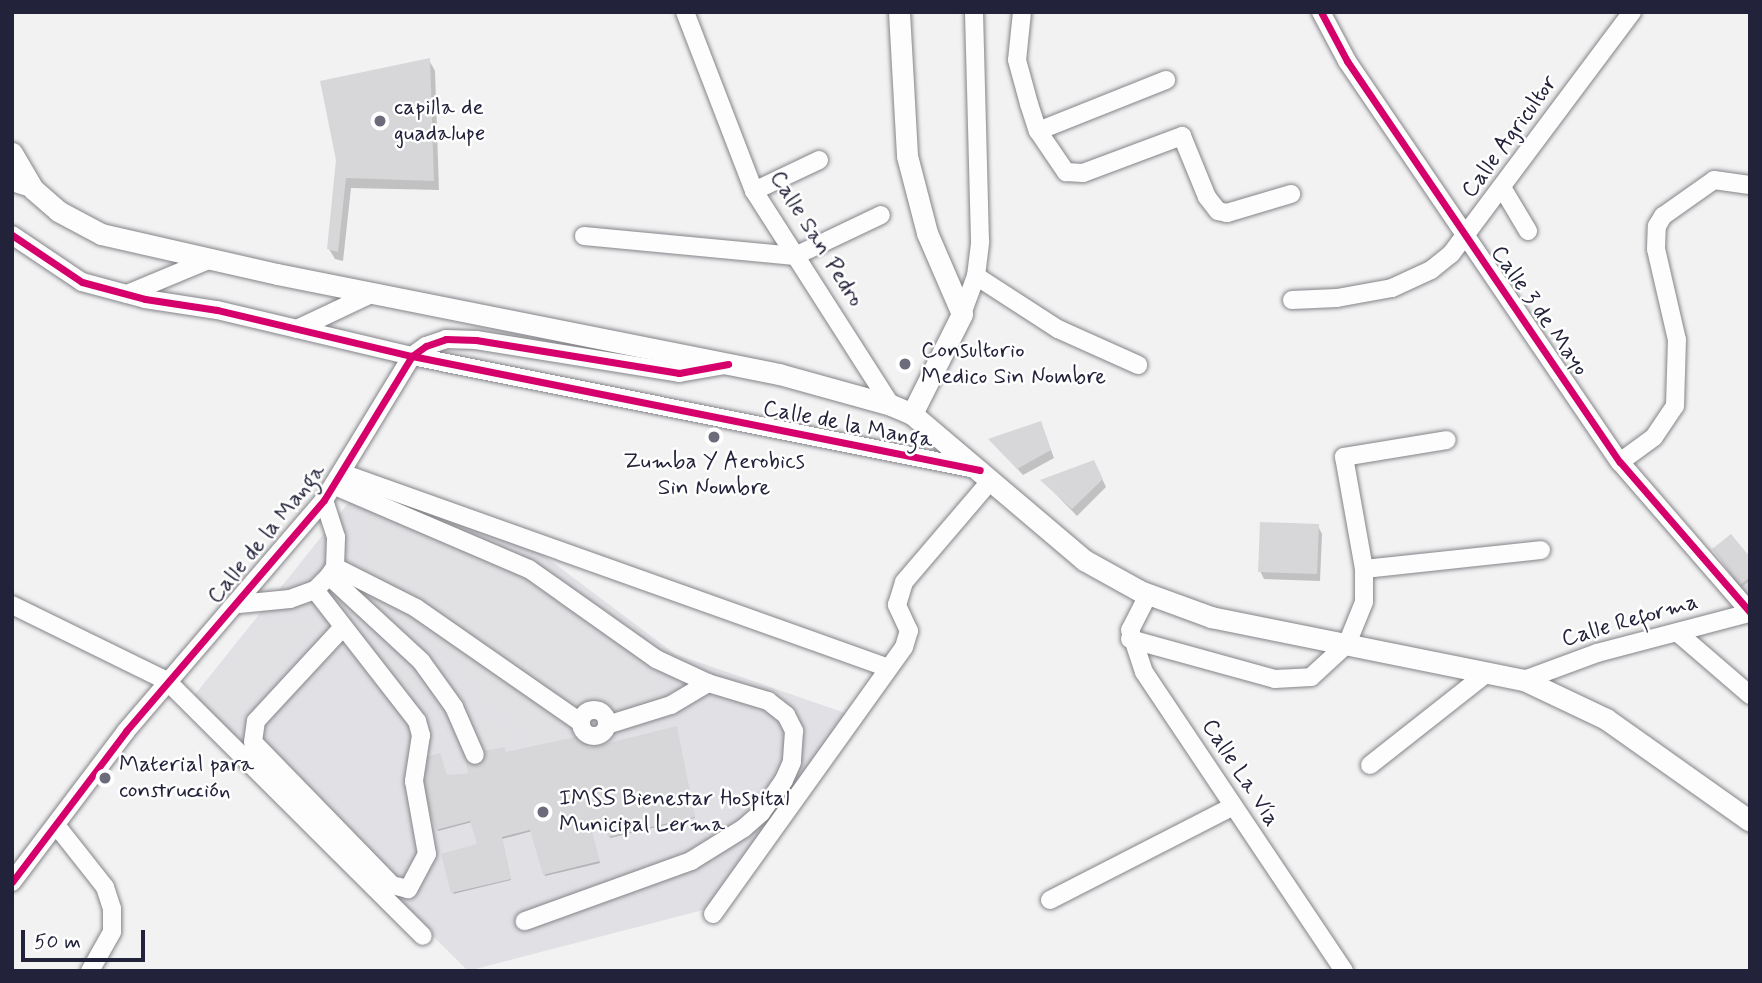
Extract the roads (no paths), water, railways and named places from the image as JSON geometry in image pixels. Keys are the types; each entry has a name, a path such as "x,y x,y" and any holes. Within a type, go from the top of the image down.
{"main road":[{"path":"899,12 907,156 927,233 962,314 912,414"},
{"path":"12,153 33,190 58,211 101,234 373,293 728,364 891,405 912,414 1084,560 1148,595 1212,617 1524,680 1606,719 1750,821"}],"street":[{"path":"962,314 976,276 980,242 974,12"},
{"path":"1022,12 1017,60 1038,131 1058,163 1072,175 1182,136 1207,197 1218,211 1227,213 1291,194"},
{"name":"Calle 3 de Mayo","path":"1321,12 1347,61 1620,462 1750,613"},
{"name":"Calle Agricultor","path":"1292,300 1337,298 1392,288 1431,270 1465,238 1632,12"},
{"name":"Calle San Pedro","path":"690,14 754,191 891,405"},
{"path":"1038,131 1167,80"},
{"path":"754,191 819,160"},
{"path":"1620,462 1654,437 1675,406 1677,340 1656,249 1657,226 1663,216 1714,180 1750,185"},
{"path":"12,182 33,190"},
{"path":"1503,188 1528,231"},
{"path":"584,236 795,256 881,215"},
{"path":"12,235 82,282 412,356 446,340 476,340 679,373 728,364"},
{"path":"127,294 211,259"},
{"path":"976,276 1058,329 1138,365"},
{"path":"297,329 373,293"},
{"name":"Calle de la Manga","path":"12,883 167,681 239,604 333,486 412,356 985,475"},
{"path":"1148,595 1129,629 1130,639 1264,677 1297,681 1324,668 1347,643 1364,602 1364,569 1344,457 1447,440"},
{"path":"713,914 886,667 904,647 909,631 897,605 904,582 985,475"},
{"path":"333,486 886,667"},
{"path":"239,604 276,602 315,590 332,571 336,537 333,486"},
{"path":"333,486 529,569 656,659 708,683 768,701 786,715 794,731 792,762 761,813 691,861 525,921"},
{"path":"1364,569 1541,550"},
{"path":"332,571 416,608 580,722 593,710 604,714 607,725 671,705 708,683"},
{"path":"332,571 433,676 454,707 475,755"},
{"path":"315,590 404,700 419,728 414,781 427,854 424,867 408,889 392,886 253,742 256,721 343,626"},
{"path":"12,605 167,681 423,936"},
{"name":"Calle Reforma","path":"1524,680 1597,653 1750,613"},
{"path":"1678,633 1750,695"},
{"name":"Calle La Vía","path":"1130,639 1144,672 1344,971"},
{"path":"1370,765 1488,672"},
{"path":"1050,900 1232,807"},
{"path":"56,825 105,887 112,909 112,932 90,971"}],"place":[{"name":"capilla de guadalupe","path":"380,121"},
{"name":"Consultorio Medico Sin Nombre","path":"905,364"},
{"name":"Zumba Y Aerobics Sin Nombre","path":"714,437"},
{"name":"Material para construcción","path":"105,778"},
{"name":"IMSS Bienestar Hospital Municipal Lerma","path":"543,812"}]}
